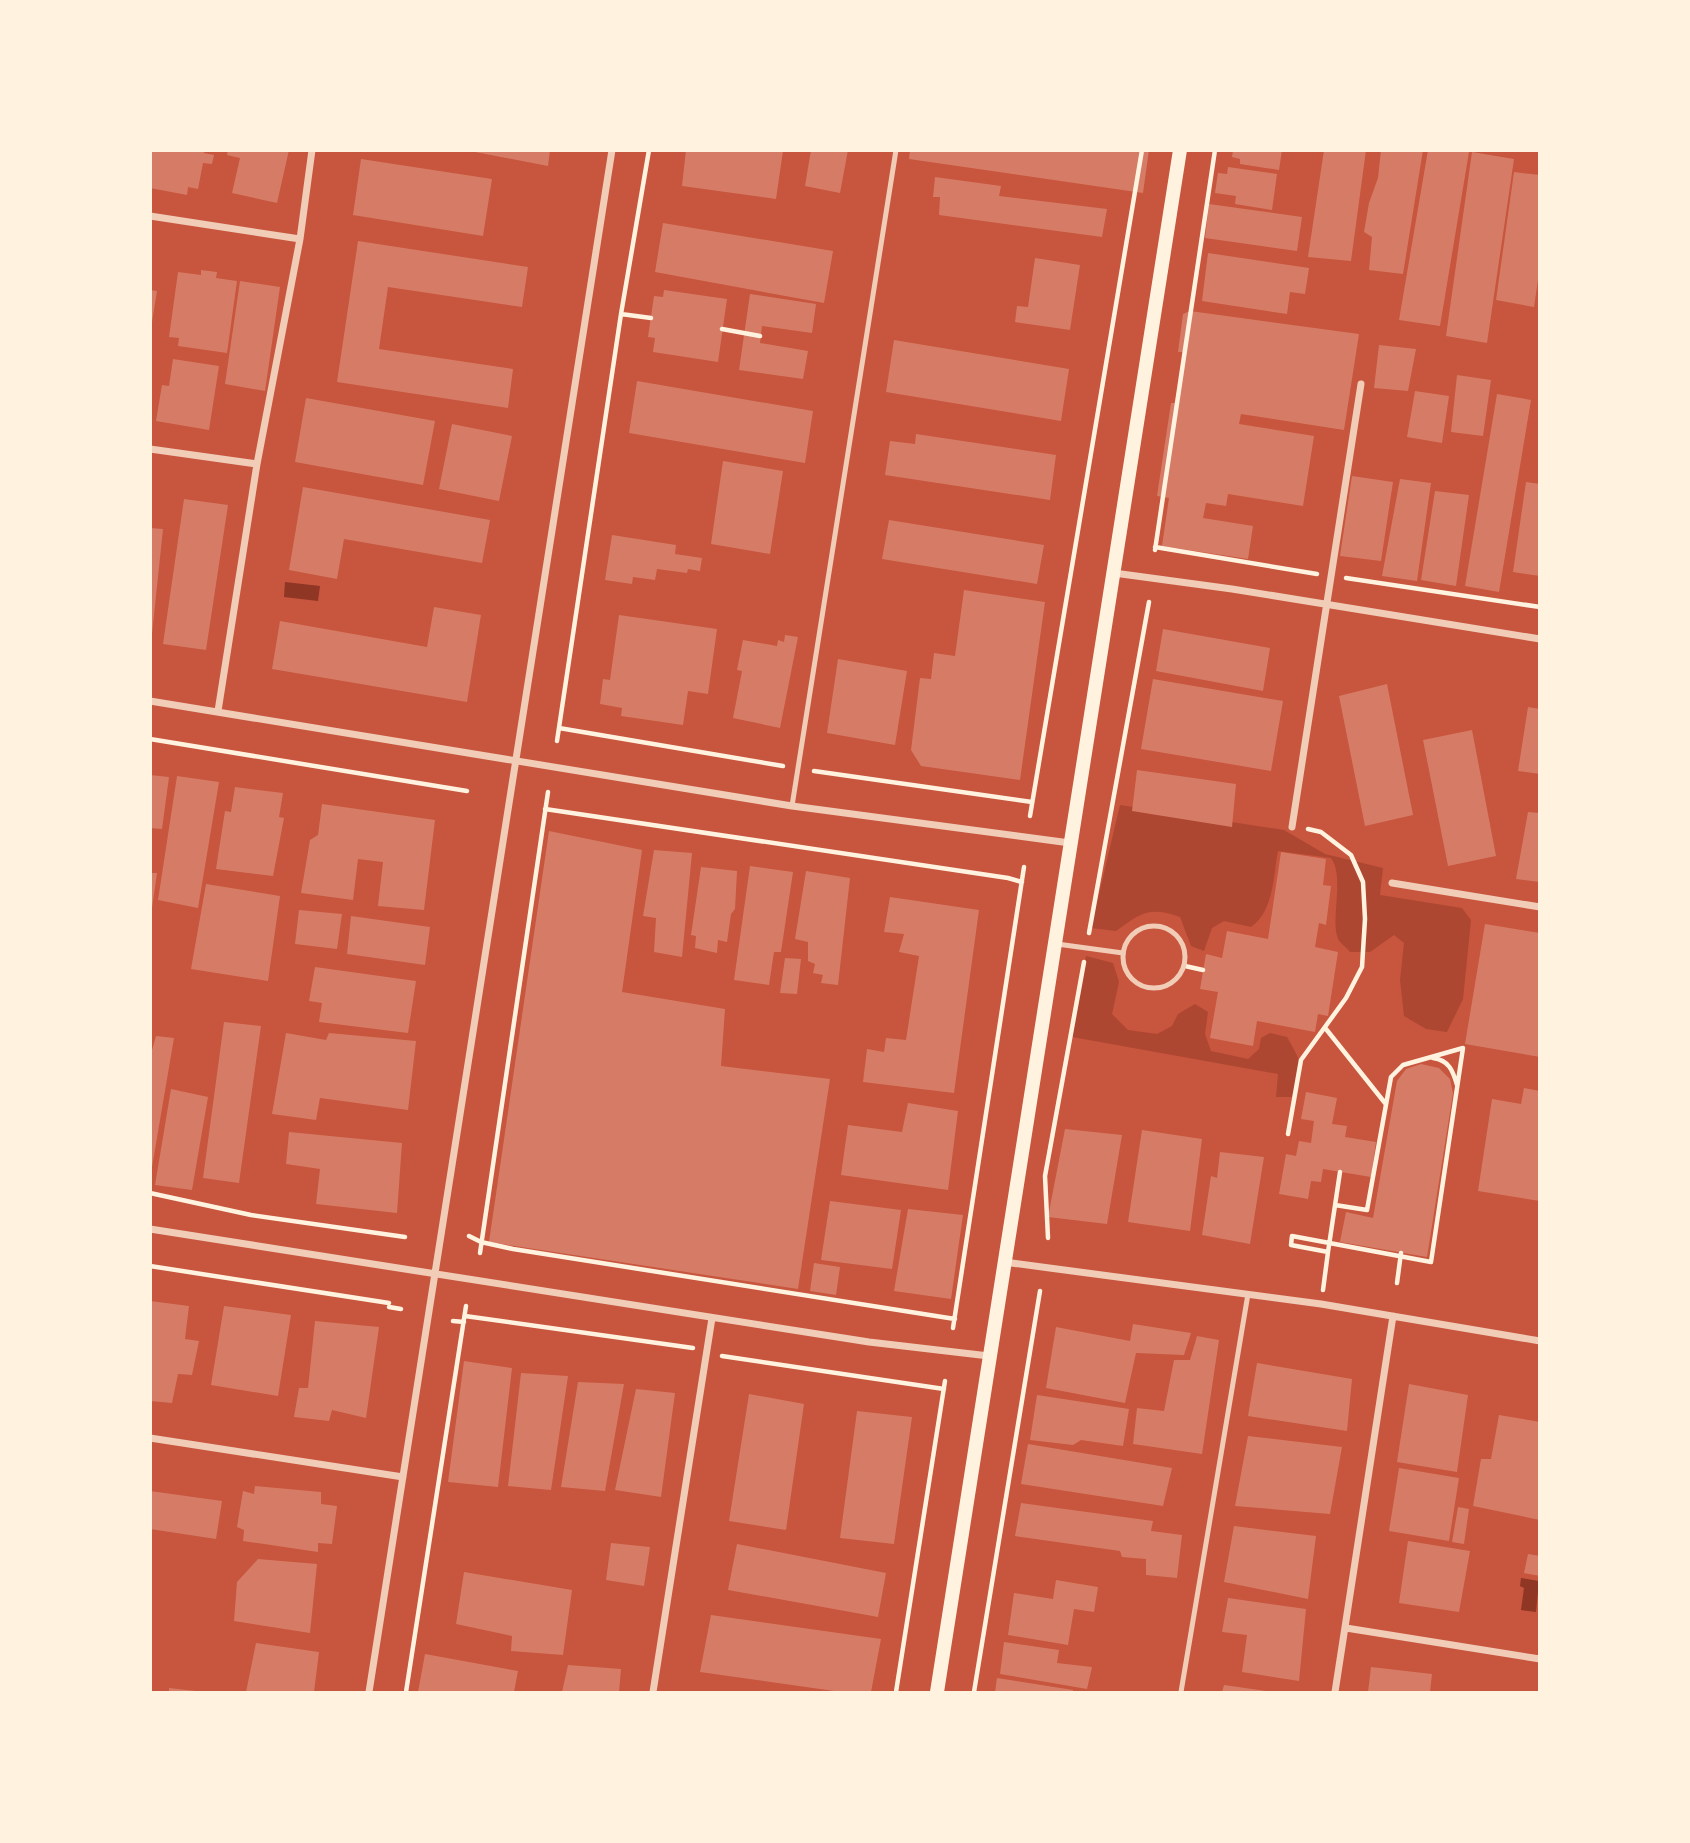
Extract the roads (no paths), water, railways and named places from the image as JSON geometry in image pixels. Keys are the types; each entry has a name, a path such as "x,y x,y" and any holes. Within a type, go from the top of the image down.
{"main road":[{"path":"937,1692 1180,150"}],"street":[{"path":"218,710 257,464 300,239 312,150"},
{"path":"369,1692 612,150"},
{"path":"150,216 300,239"},
{"path":"1292,827 1361,384"},
{"path":"150,449 257,464"},
{"path":"1114,573 1232,589 1539,639"},
{"path":"150,701 792,806 1070,843"},
{"path":"1392,883 1539,907"},
{"path":"150,1229 869,1342 989,1356"},
{"path":"1004,1262 1321,1304 1539,1341"},
{"path":"1335,1692 1393,1316"},
{"path":"653,1692 712,1318"},
{"path":"150,1438 403,1476"},
{"path":"1346,1629 1539,1659"}],"lane":[{"path":"792,806 896,150"},
{"path":"1150,925 1161,926 1179,937 1184,946 1185,966 1173,982 1155,989 1145,987 1129,975 1124,966 1123,953 1131,935 1139,929 1150,925"},
{"path":"1054,944 1123,953"},
{"path":"1181,1692 1248,1294"}]}
